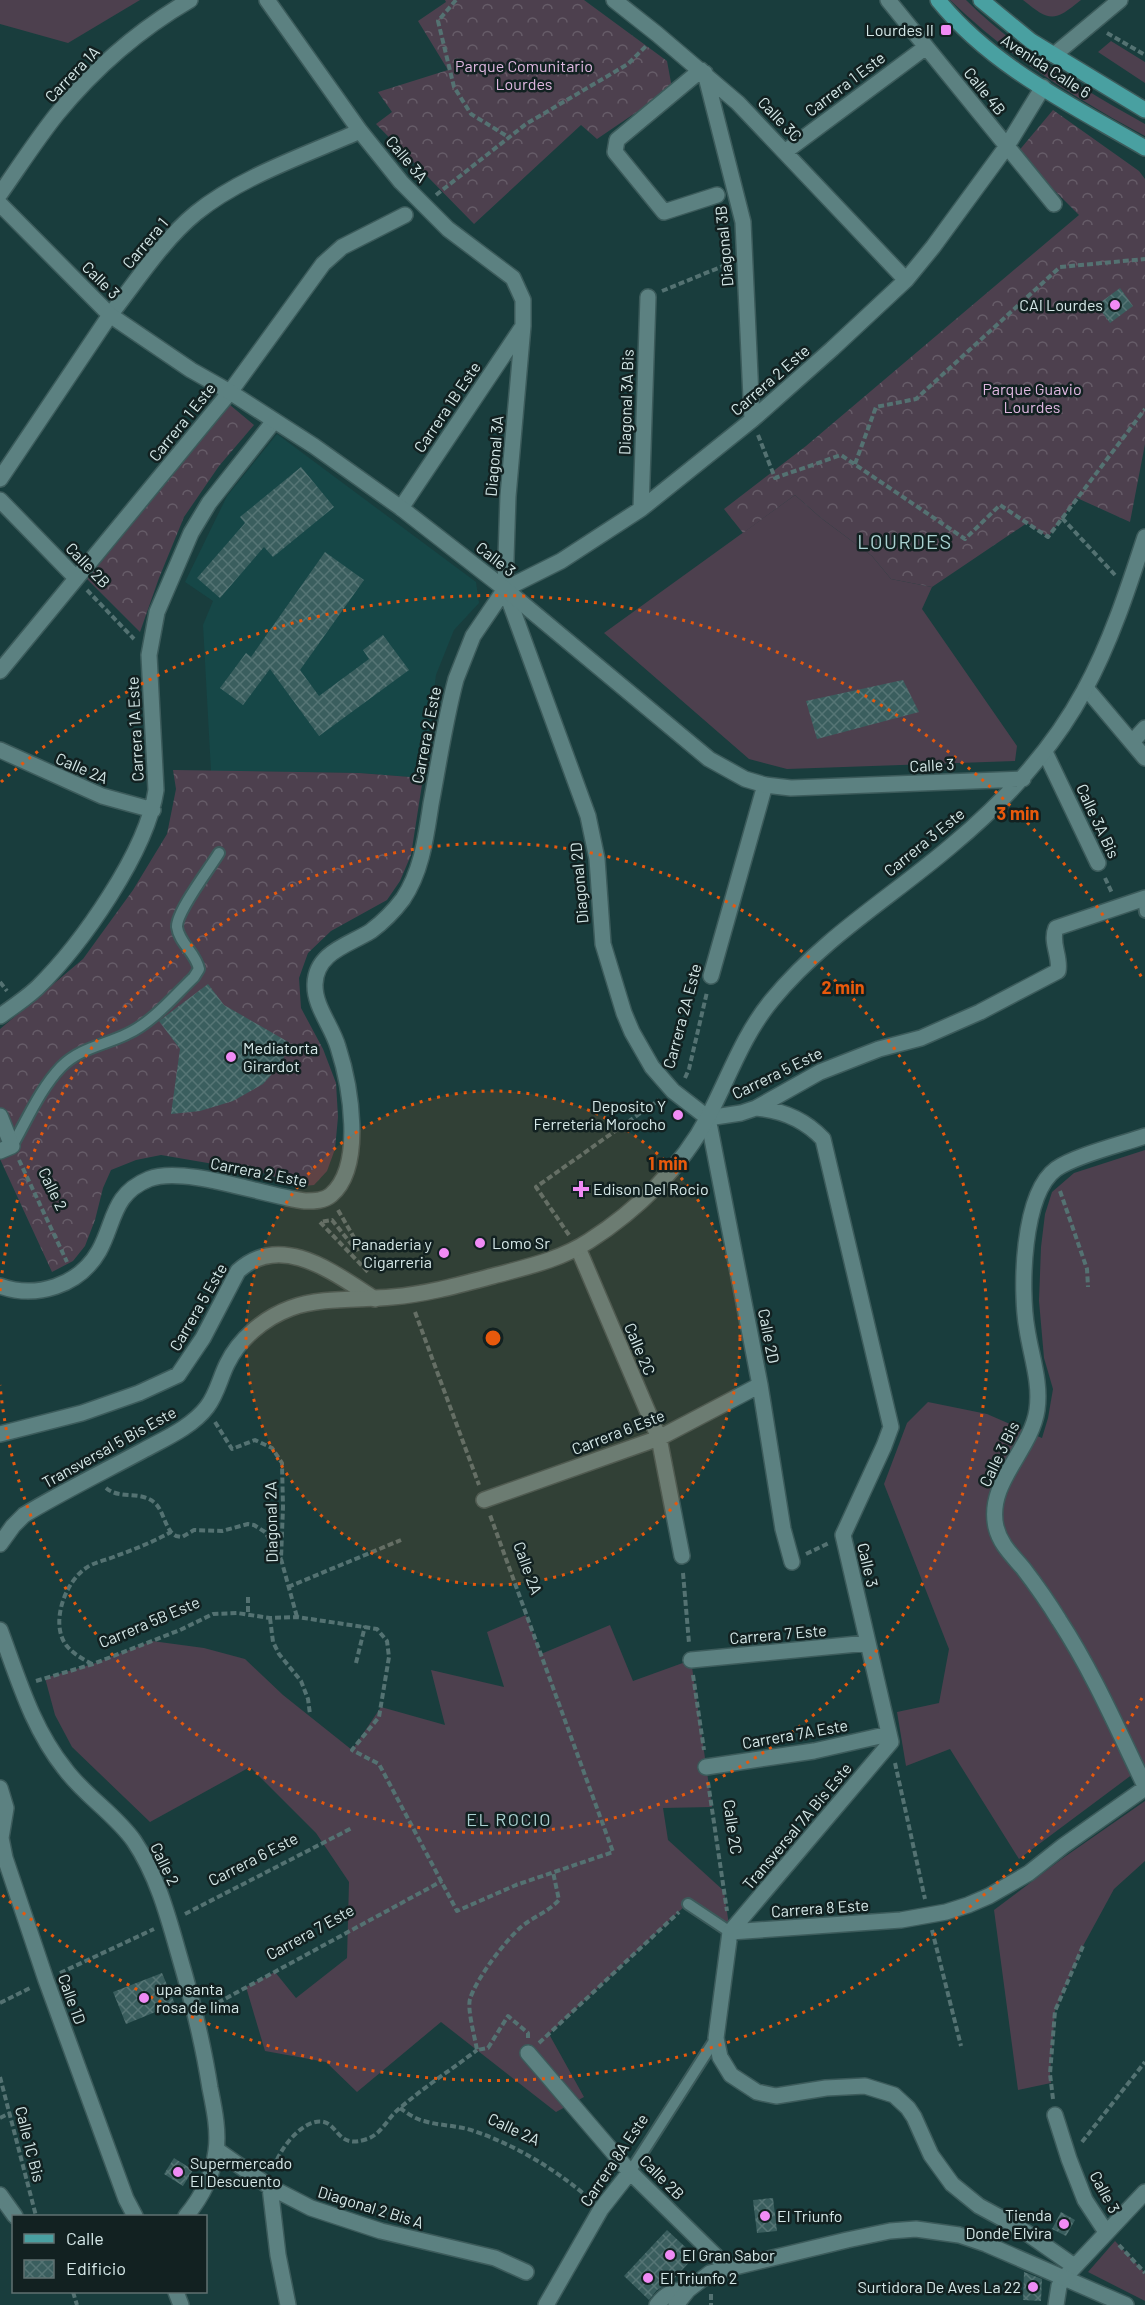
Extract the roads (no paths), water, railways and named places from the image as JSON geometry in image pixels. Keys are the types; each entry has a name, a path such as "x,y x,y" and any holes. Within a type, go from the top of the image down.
{"main road":[{"name":"Avenida Calle 6","path":"938,0 955,20 1013,70 1145,148"},
{"name":"Avenida Calle 6","path":"981,0 1014,28 1054,55 1145,110"}],"street":[{"name":"Carrera 1A","path":"0,194 55,117 96,72 143,31 190,0"},
{"name":"Calle 3A","path":"267,0 360,131 401,182 423,206 472,249 513,278 523,300 523,326"},
{"name":"Calle 3C","path":"614,0 738,103 906,280"},
{"name":"Calle 4B","path":"888,0 1054,204"},
{"path":"1054,55 1120,0"},
{"name":"Carrera 1 Este","path":"786,151 926,47"},
{"path":"703,72 617,140 615,152 664,212 717,195"},
{"name":"Diagonal 3B","path":"703,72 739,200 745,243 752,420"},
{"name":"Carrera 2 Este","path":"0,1286 32,1292 58,1286 75,1277 97,1254 112,1216 123,1197 150,1179 160,1176 182,1175 305,1201 318,1201 330,1196 339,1185 349,1158 351,1118 349,1094 338,1046 315,995 317,973 328,955 371,931 383,921 394,910 412,884 422,854 456,679 474,636 505,589 576,552 641,509 752,420 832,350 906,280 933,247 1006,146 1042,87"},
{"name":"Carrera 1","path":"0,479 110,315 167,242 196,213 247,181 360,131"},
{"name":"Calle 3","path":"0,204 110,315 191,370 230,392 345,467 401,508 505,589 692,747 727,770 765,785 791,788 1023,779"},
{"name":"Carrera 1 Este","path":"0,671 230,392 323,264 342,248 405,215"},
{"name":"Diagonal 3A Bis","path":"641,509 648,297"},
{"name":"Carrera 1B Este","path":"401,508 523,326"},
{"name":"Diagonal 3A","path":"505,589 508,496 523,326"},
{"name":"Carrera 1A Este","path":"0,1016 37,988 79,938 128,863 153,810 156,790 149,655 157,612 190,534 209,504 274,421"},
{"name":"Calle 2B","path":"0,500 76,578"},
{"name":"Carrera 3 Este","path":"708,1118 746,1037 764,1010 795,974 840,931 950,848 1023,779 1045,752 1086,688 1127,589 1145,537"},
{"name":"Diagonal 2D","path":"505,589 588,816 597,859 603,945 628,1022 641,1050 673,1091 708,1118"},
{"path":"1086,688 1145,758"},
{"path":"1132,742 1145,728"},
{"name":"Calle 2A","path":"0,750 93,793 153,810"},
{"name":"Calle 3A Bis","path":"1045,752 1098,863"},
{"name":"Carrera 2A Este","path":"711,976 765,785"},
{"name":"Carrera 5 Este","path":"708,1118 741,1113 756,1108 820,1072 879,1049 921,1038 981,1012 1058,971 1060,964 1054,934 1056,928 1118,907 1144,903"},
{"name":"Calle 3","path":"756,1108 776,1111 797,1119 807,1124 823,1139 891,1427 843,1535 890,1738"},
{"path":"0,1116 6,1148"},
{"path":"375,1299 437,1291 528,1267 578,1248 625,1214 663,1179 695,1139 708,1118"},
{"name":"Calle 2D","path":"708,1118 760,1385 783,1529 792,1562"},
{"name":"Calle 3 Bis","path":"1145,1136 1063,1165 1042,1183 1035,1200 1024,1259 1023,1282 1026,1327 1038,1384 1037,1412 1028,1438 996,1498 995,1508 996,1528 1004,1546 1039,1590 1078,1651 1145,1787"},
{"name":"Calle 2C","path":"578,1248 659,1438 682,1556"},
{"name":"Carrera 5 Este","path":"0,1434 82,1413 139,1393 178,1375 203,1338 238,1271 245,1264 258,1258 283,1254 306,1258 375,1299"},
{"name":"Transversal 5 Bis Este","path":"0,1544 24,1515 169,1437 206,1408 229,1360 238,1347 262,1323 292,1307 309,1303 375,1299"},
{"name":"Carrera 6 Este","path":"484,1500 659,1438 760,1385"},
{"name":"Calle 2","path":"0,1630 32,1716 58,1761 77,1785 133,1840 160,1893 197,2014 215,2117 217,2150"},
{"name":"Carrera 7 Este","path":"691,1660 868,1643"},
{"name":"Carrera 7A Este","path":"706,1767 890,1738"},
{"name":"Transversal 7A Bis Este","path":"730,1932 890,1738"},
{"name":"Carrera 8 Este","path":"730,1932 901,1920 928,1916 968,1905 1010,1885 1145,1787"},
{"name":"Calle 1D","path":"0,1788 6,1808 2,1827 2,1848 46,1980 126,2199 134,2215"},
{"path":"730,1932 716,2038 720,2057 731,2075 757,2092 777,2096 826,2088 865,2086 894,2095 914,2116 940,2170 964,2196 1025,2232 1074,2266"},
{"name":"Calle 2B","path":"528,2053 630,2172 728,2268"},
{"name":"Calle 3","path":"1055,2115 1085,2200 1106,2232"},
{"path":"187,2215 207,2184 217,2150"},
{"name":"Diagonal 2 Bis A","path":"217,2150 270,2187 311,2208 429,2243 495,2258 526,2272"},
{"name":"Carrera 8A Este","path":"546,2305 602,2209 630,2172"},
{"path":"270,2187 278,2255 288,2305"},
{"path":"1056,2305 1059,2286 1063,2279 1145,2192"},
{"path":"0,2195 14,2215"},
{"path":"676,2305 688,2290 710,2273 890,2231 916,2229 959,2235 977,2241 1126,2305"},
{"path":"657,2305 670,2293 688,2290"}],"lane":[{"path":"6,1148 62,1066 78,1054 142,1026 194,977 199,969 197,960 182,940 177,928 179,915 219,853"},
{"path":"688,1904 730,1932"},
{"name":"Carrera 8A Este","path":"630,2172 716,2038"}],"place":[{"name":"Lourdes II","path":"946,30"},
{"name":"CAI Lourdes","path":"1115,305"},
{"name":"Mediatorta Girardot","path":"231,1057"},
{"name":"Deposito Y Ferreteria Morocho","path":"678,1115"},
{"name":"Edison Del Rocio","path":"581,1189"},
{"name":"Lomo Sr","path":"480,1243"},
{"name":"Panaderia y Cigarreria","path":"444,1253"},
{"name":"upa santa rosa de lima","path":"144,1998"},
{"name":"Supermercado El Descuento","path":"178,2172"},
{"name":"El Triunfo","path":"765,2216"},
{"name":"Tienda Donde Elvira","path":"1064,2224"},
{"name":"El Gran Sabor","path":"670,2255"},
{"name":"El Triunfo 2","path":"648,2278"},
{"name":"Surtidora De Aves La 22","path":"1033,2287"}],"district":[{"name":"LOURDES","path":"905,542"},
{"name":"EL ROCIO","path":"509,1820"}],"park label":[{"name":"Parque Comunitario Lourdes","path":"524,75"},
{"name":"Parque Guavio Lourdes","path":"1032,398"}]}
